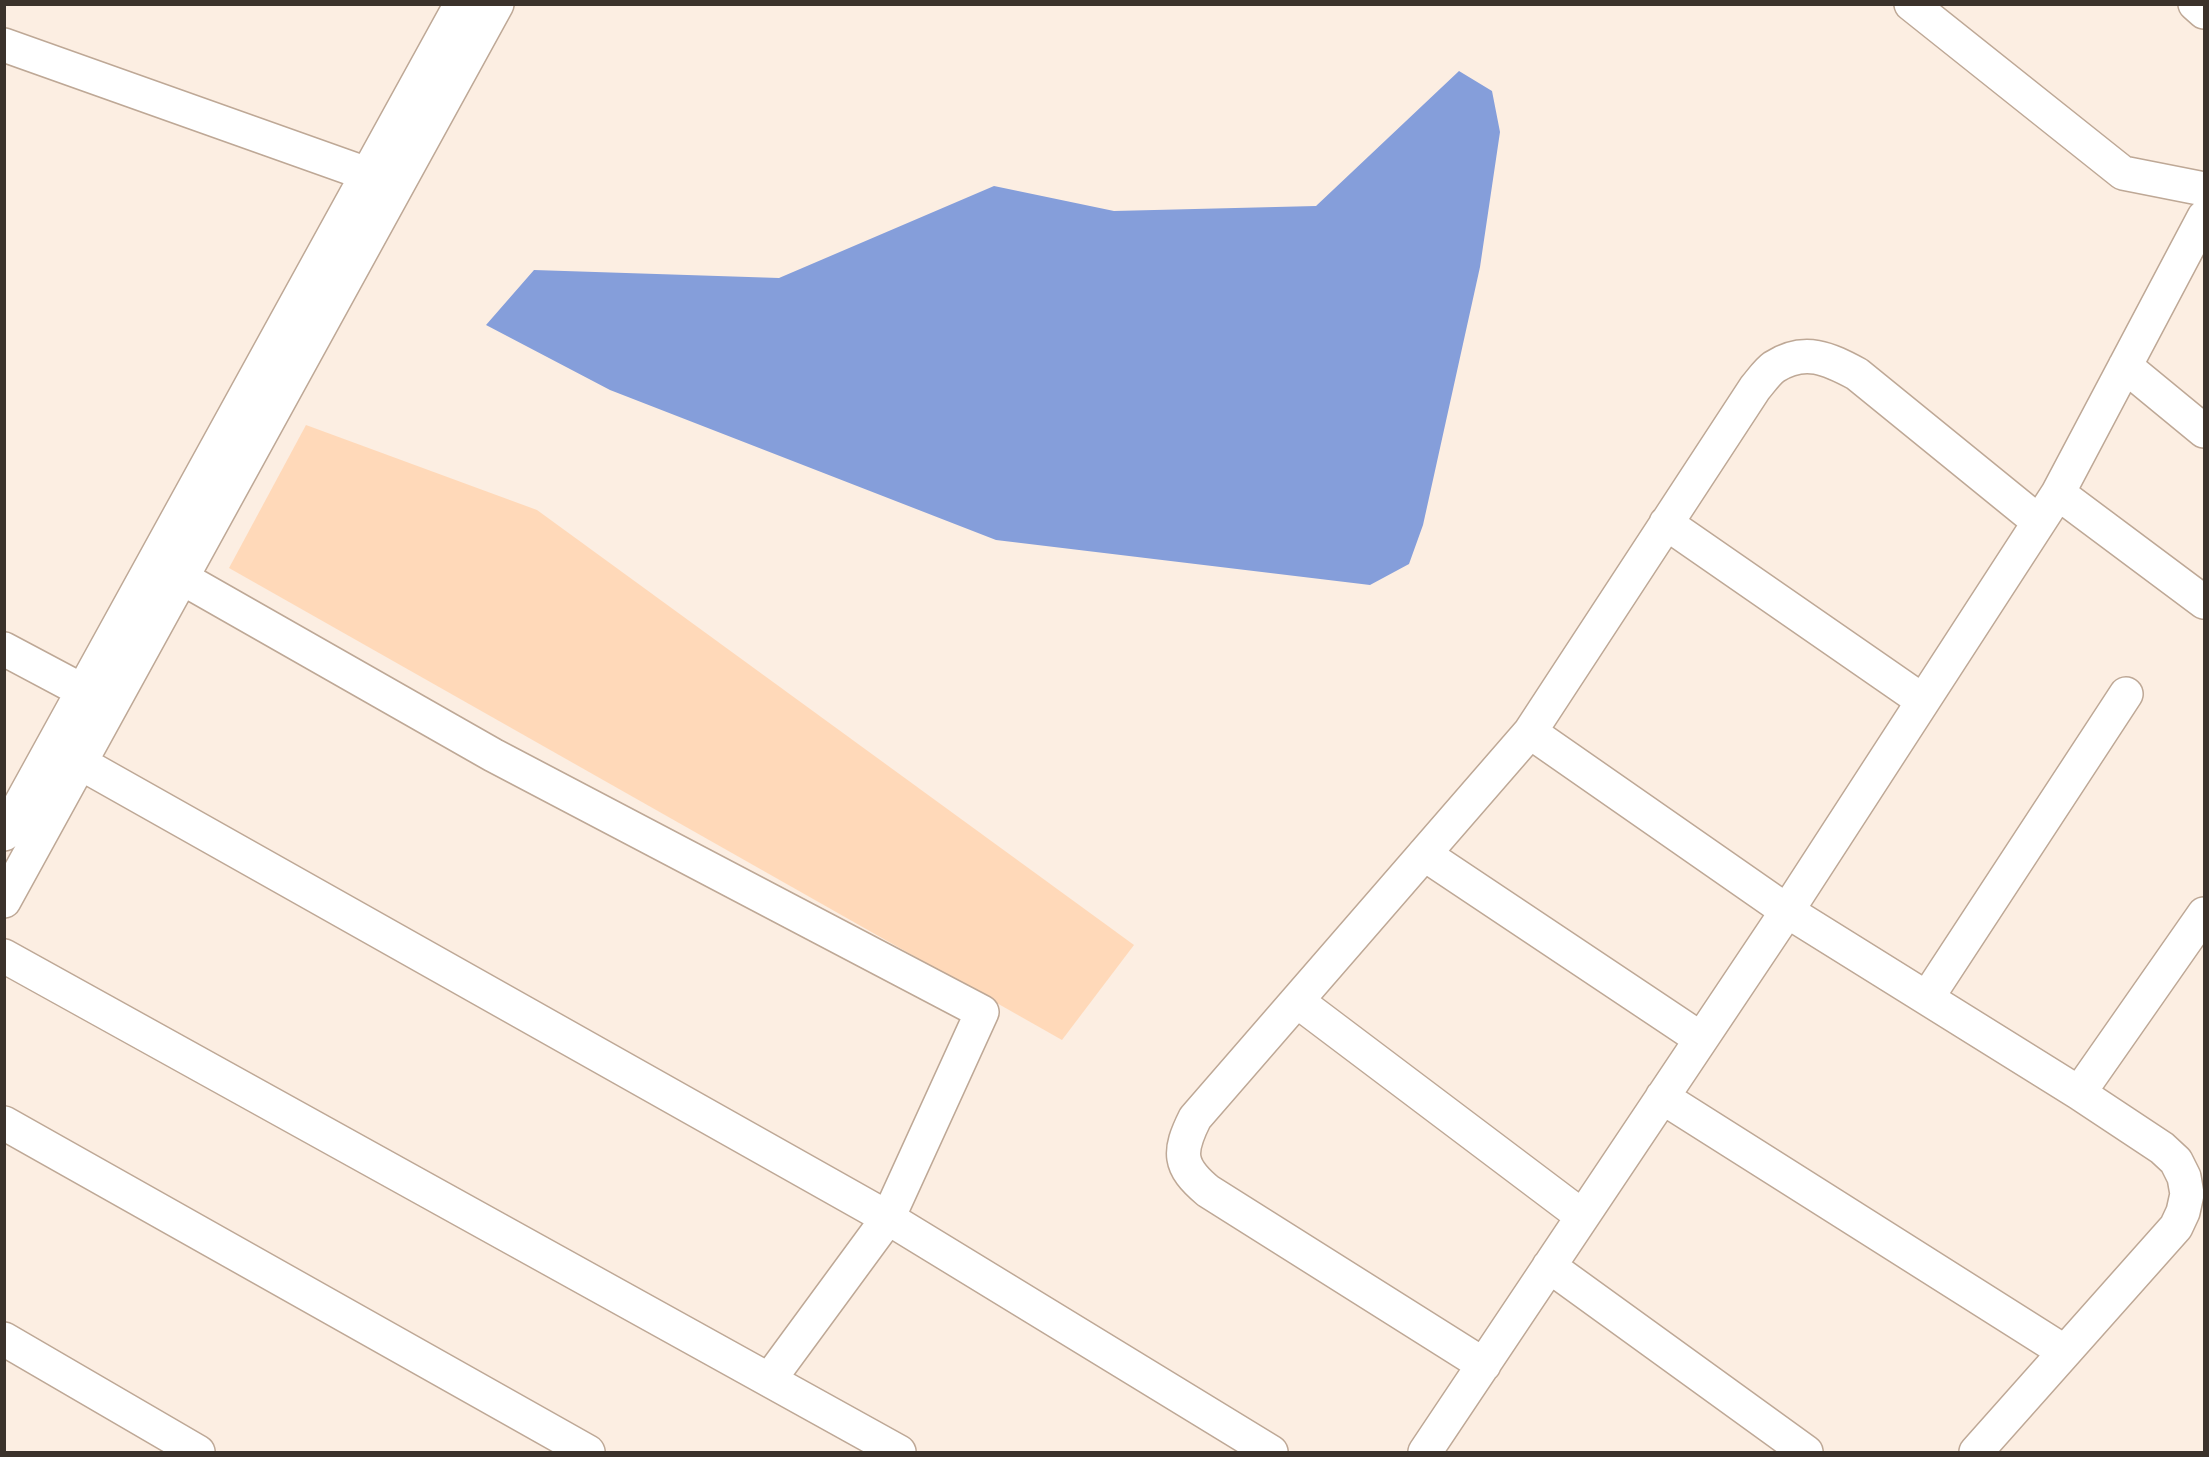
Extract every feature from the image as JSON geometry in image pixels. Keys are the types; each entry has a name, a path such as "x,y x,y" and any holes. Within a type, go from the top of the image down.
{"street":[{"path":"4,834 461,4"},
{"path":"4,901 497,4"},
{"path":"1911,4 2123,173 2205,189"},
{"path":"2195,4 2205,12"},
{"path":"4,45 367,174"},
{"path":"1437,1448 1484,1365 1787,911 2058,493 2205,217"},
{"path":"1484,1365 1208,1191 1191,1177 1183,1160 1185,1138 1195,1118 1530,732 1755,388 1773,368 1802,356 1830,359 1857,374 2039,522"},
{"path":"2125,366 2205,431"},
{"path":"2058,493 2205,602"},
{"path":"1666,523 1923,700"},
{"path":"154,562 492,756 982,1012 888,1218 769,1380"},
{"path":"4,649 83,691"},
{"path":"1926,998 2126,694"},
{"path":"1530,732 1787,911 2079,1093 2162,1148 2176,1161 2184,1177 2187,1194 2183,1212 2176,1227 1976,1452"},
{"path":"52,747 888,1218 1271,1452"},
{"path":"1424,854 1701,1039"},
{"path":"2079,1093 2205,914"},
{"path":"4,956 899,1452"},
{"path":"1297,1001 1582,1216"},
{"path":"1662,1097 2065,1352"},
{"path":"4,1123 588,1452"},
{"path":"1549,1266 1806,1452"},
{"path":"4,1339 198,1452"}],"shaded area":[{"path":"306,425 537,510 1134,945 1062,1040 229,568"}],"water":[{"path":"1459,71 1492,91 1500,132 1480,267 1423,525 1409,564 1370,585 996,540 610,390 486,325 534,270 779,278 994,186 1114,211 1316,206"}]}
